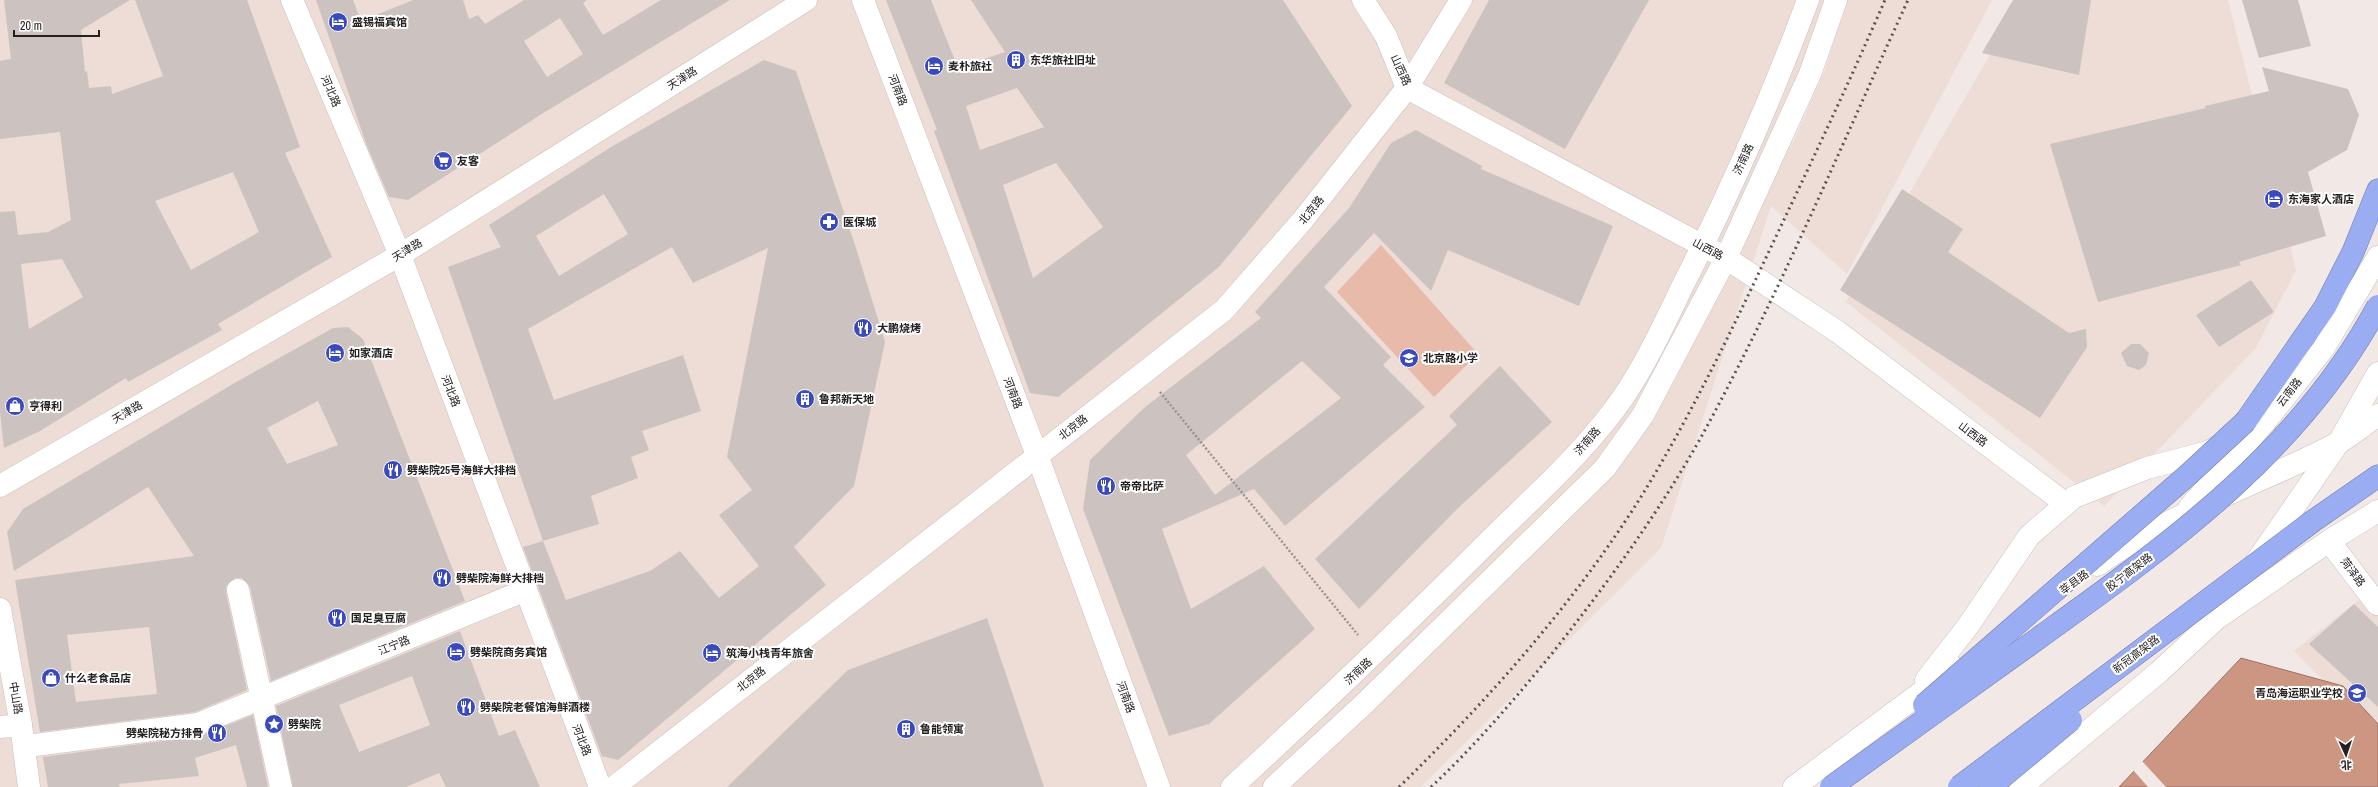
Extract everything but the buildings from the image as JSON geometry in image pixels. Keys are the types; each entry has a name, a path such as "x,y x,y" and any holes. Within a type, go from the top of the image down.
{"highway":[{"path":"1830,787 2189,474 2246,421 2325,307 2353,252 2378,190"},
{"name":"胶宁高架路","path":"1830,787 2138,566 2245,478 2282,439 2315,400 2344,362 2378,306"},
{"path":"1990,787 2313,521 2378,476"},
{"name":"新冠高架路","path":"1959,787 2313,521"}],"street":[{"name":"河北路","path":"292,0 400,255 600,787"},
{"name":"天津路","path":"0,486 400,255 806,0"},
{"name":"河南路","path":"863,0 1037,455 1159,787"},
{"name":"山西路","path":"1363,0 1386,36 1407,88 1726,258 1838,332 2066,504"},
{"name":"北京路","path":"614,787 1224,310 1302,221 1407,88 1461,0"},
{"name":"济南路","path":"1232,787 1375,655 1585,445 1626,393 1652,347 1703,246 1774,91 1808,0"},
{"path":"1274,787 1368,700 1605,468 1643,415 1726,258 1810,74 1836,0"},
{"name":"云南路","path":"2183,514 2265,422 2323,350 2378,257"},
{"path":"2216,619 2339,442 2378,373"},
{"name":"莘县路","path":"1794,787 1911,699 2123,547 2183,514 2339,442 2378,416"},
{"path":"1911,699 1968,626 2029,536 2074,497 2148,468 2208,452 2265,422"},
{"path":"2021,787 2159,672 2216,619 2328,541 2378,512"},
{"name":"菏泽路","path":"2328,541 2377,604"},
{"path":"238,590 280,787"},
{"name":"江宁路","path":"27,746 198,724 526,590"},
{"name":"中山路","path":"0,609 10,726 29,787"}],"path":[{"path":"1144,373 1375,655"}],"shaded area":[{"path":"0,0 1837,0 1788,154 1824,72 1847,0 1992,0 1847,274 1771,206 1661,548 1421,787 0,787"},
{"path":"2022,0 2228,0 2296,270 2256,348 2104,506 1846,302"},
{"path":"1381,245 1478,354 1434,397 1337,292"},
{"name":"青岛海运职业学校","path":"2378,585 2378,736 2294,651"},
{"path":"2241,658 2343,686 2378,724 2378,787 2119,787"}],"pier":[{"path":"2142,761 2166,787 2148,787 2133,770"}],"railway":[{"path":"1399,787 1466,719 1530,647 1590,571 1644,492 1679,432 1726,340 1829,124 1885,0"},
{"path":"1431,787 1463,756 1493,723 1550,656 1592,602 1652,518 1688,460 1760,324 1908,0"}],"place":[{"name":"盛锡福宾馆","path":"338,22"},
{"name":"东华旅社旧址","path":"1016,60"},
{"name":"麦朴旅社","path":"934,66"},
{"name":"友客","path":"443,161"},
{"name":"东海家人酒店","path":"2274,199"},
{"name":"医保城","path":"829,222"},
{"name":"大鹏烧烤","path":"863,328"},
{"name":"如家酒店","path":"335,353"},
{"name":"北京路小学","path":"1409,358"},
{"name":"鲁邦新天地","path":"805,399"},
{"name":"亨得利","path":"15,406"},
{"name":"劈柴院25号海鲜大排档","path":"393,470"},
{"name":"帝帝比萨","path":"1106,486"},
{"name":"劈柴院海鲜大排档","path":"442,578"},
{"name":"国足臭豆腐","path":"337,618"},
{"name":"劈柴院商务宾馆","path":"456,652"},
{"name":"筑海小栈青年旅舍","path":"712,653"},
{"name":"什么老食品店","path":"51,678"},
{"name":"青岛海运职业学校","path":"2357,693"},
{"name":"劈柴院老餐馆海鲜酒楼","path":"466,707"},
{"name":"劈柴院","path":"274,724"},
{"name":"鲁能领寓","path":"906,729"},
{"name":"劈柴院秘方排骨","path":"217,733"}]}
